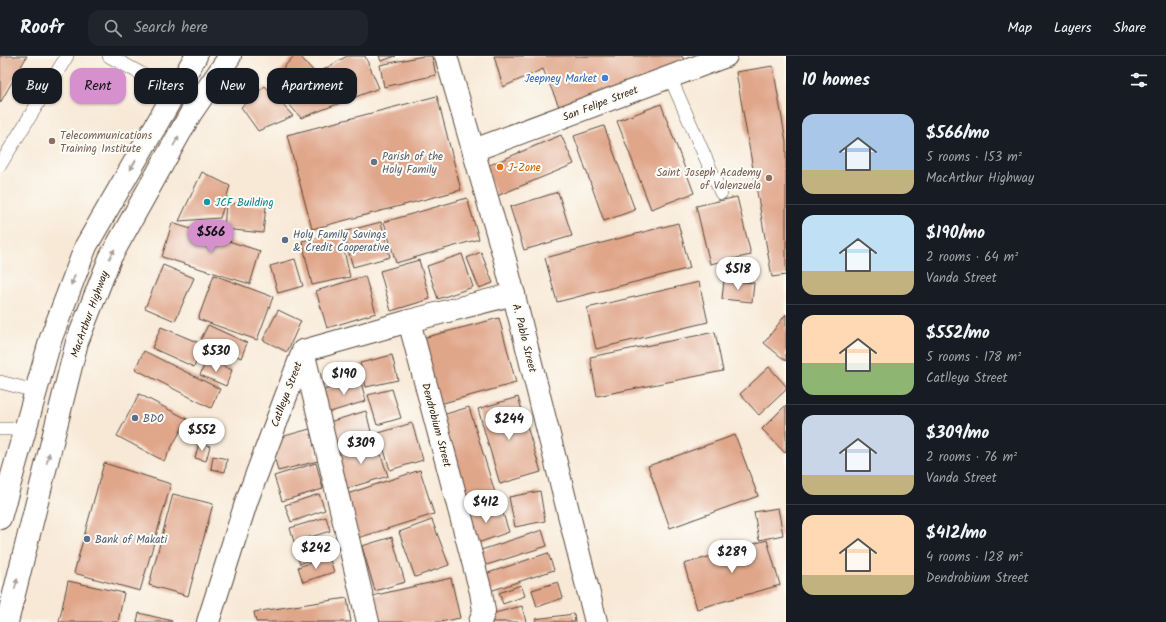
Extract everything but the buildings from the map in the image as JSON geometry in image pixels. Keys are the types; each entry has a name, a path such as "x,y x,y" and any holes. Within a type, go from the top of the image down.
{"main road":[{"path":"189,68 196,56"},
{"name":"MacArthur Highway","path":"7,622 76,342 110,258 191,113 230,56"},
{"name":"A. Pablo Street","path":"446,56 514,294 596,622"},
{"name":"San Felipe Street","path":"474,150 726,56"},
{"path":"0,518 51,338 86,246 168,104"},
{"name":"Catlleya Street","path":"208,622 246,500 303,351 409,321 514,294"},
{"name":"Dendrobium Street","path":"409,321 482,592 484,611 480,622"},
{"path":"303,351 368,622"}],"lane":[{"path":"0,165 67,56"},
{"path":"109,56 134,70"},
{"path":"670,77 721,193"},
{"path":"0,382 35,391"},
{"path":"0,429 25,429"}],"place":[{"name":"Jeepney Market","path":"605,78"},
{"name":"Telecommunications Training Institute","path":"52,141"},
{"name":"Parish of the Holy Family","path":"374,162"},
{"name":"J-Zone","path":"500,167"},
{"name":"Saint Joseph Academy of Valenzuela","path":"769,178"},
{"name":"JCF Building","path":"207,202"},
{"name":"Holy Family Savings & Credit Cooperative","path":"285,240"},
{"name":"BDO","path":"135,418"},
{"name":"Bank of Makati","path":"87,539"}]}
